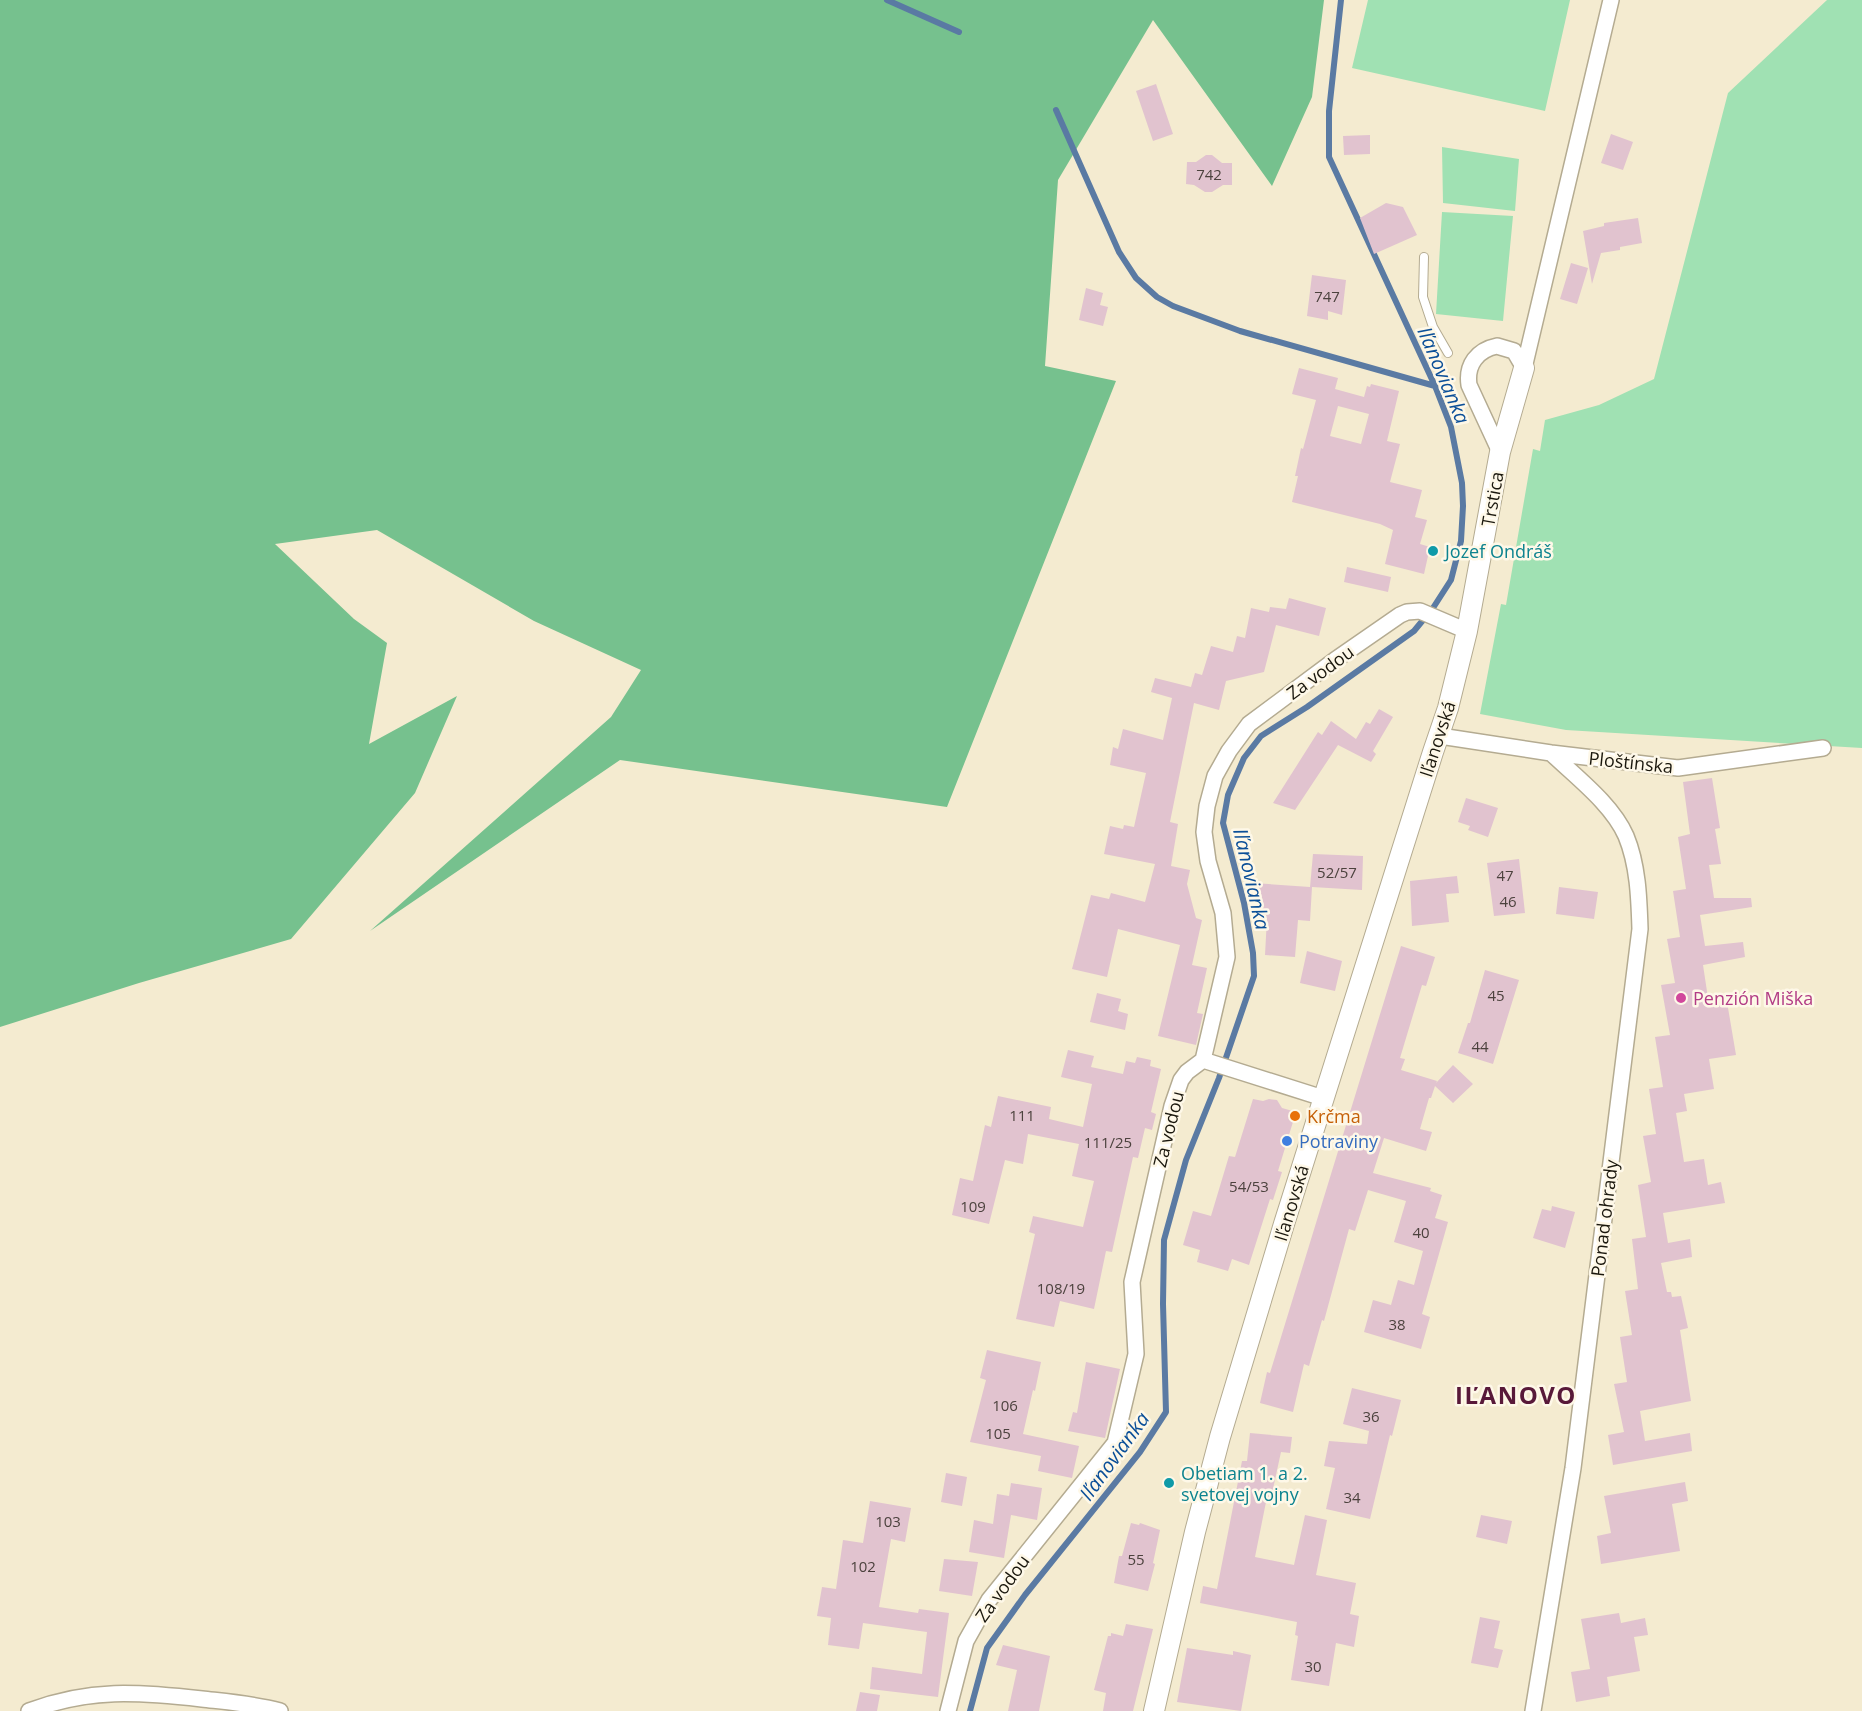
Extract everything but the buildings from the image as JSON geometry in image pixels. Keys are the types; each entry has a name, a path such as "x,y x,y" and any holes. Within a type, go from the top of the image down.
{"street":[{"path":"1524,368 1611,0"},
{"path":"1500,452 1468,385 1469,367 1478,356 1497,346 1514,351 1524,368"},
{"name":"Trstica","path":"1467,631 1500,452 1524,368"},
{"name":"Za vodou","path":"948,1711 966,1641 989,1600 1115,1443 1136,1354 1132,1282 1167,1128 1181,1080 1187,1072 1207,1061 1227,957 1223,913 1208,861 1204,832 1207,806 1215,776 1238,737 1249,724 1400,615 1420,611 1467,631"},
{"name":"Iľanovská","path":"1154,1711 1194,1532 1215,1456 1323,1098 1440,735 1467,631"},
{"name":"Ploštínska","path":"1440,735 1551,753 1678,768 1823,748"},
{"name":"Ponad ohrady","path":"1533,1711 1573,1468 1640,929 1638,883 1626,836 1604,804 1551,753"},
{"path":"1207,1061 1323,1098"},
{"path":"29,1711 70,1698 115,1692 251,1704 280,1711"}],"lane":[{"path":"1424,257 1423,297 1433,327 1448,352"}],"green space":[{"path":"0,0 1324,0 1312,97 1272,186 1153,20 1058,180 1045,366 1116,381 947,807 620,760 370,931 611,717 641,670 534,621 377,530 275,544 354,619 387,643 369,744 457,696 415,793 291,939 139,983 0,1027"},
{"path":"1368,0 1570,0 1545,111 1352,68"},
{"path":"1827,0 1862,0 1862,748 1566,730 1480,714 1501,604 1506,605 1533,449 1540,451 1545,420 1599,405 1654,379 1728,93"},
{"path":"1442,147 1519,159 1515,211 1443,203"},
{"path":"1442,212 1513,216 1503,321 1436,314"}],"waterway":[{"path":"887,0 959,32"},
{"name":"Iľanovianka","path":"970,1711 987,1648 1025,1595 1140,1452 1166,1412 1164,1240 1186,1160 1219,1078 1254,976 1253,953 1244,903 1223,823 1228,795 1244,758 1261,736 1307,707 1414,631 1433,608 1451,580 1461,541 1462,483 1451,427 1435,386 1329,157 1329,111 1341,0"},
{"path":"1056,110 1119,252 1136,278 1157,297 1173,306 1240,331 1435,386"}],"place":[{"name":"Jozef Ondráš","path":"1433,551"},
{"name":"Penzión Miška","path":"1681,998"},
{"name":"Krčma","path":"1295,1116"},
{"name":"Potraviny","path":"1287,1141"},
{"name":"Obetiam 1. a 2. svetovej vojny","path":"1169,1483"}],"district":[{"name":"IĽANOVO","path":"1516,1394"}]}
